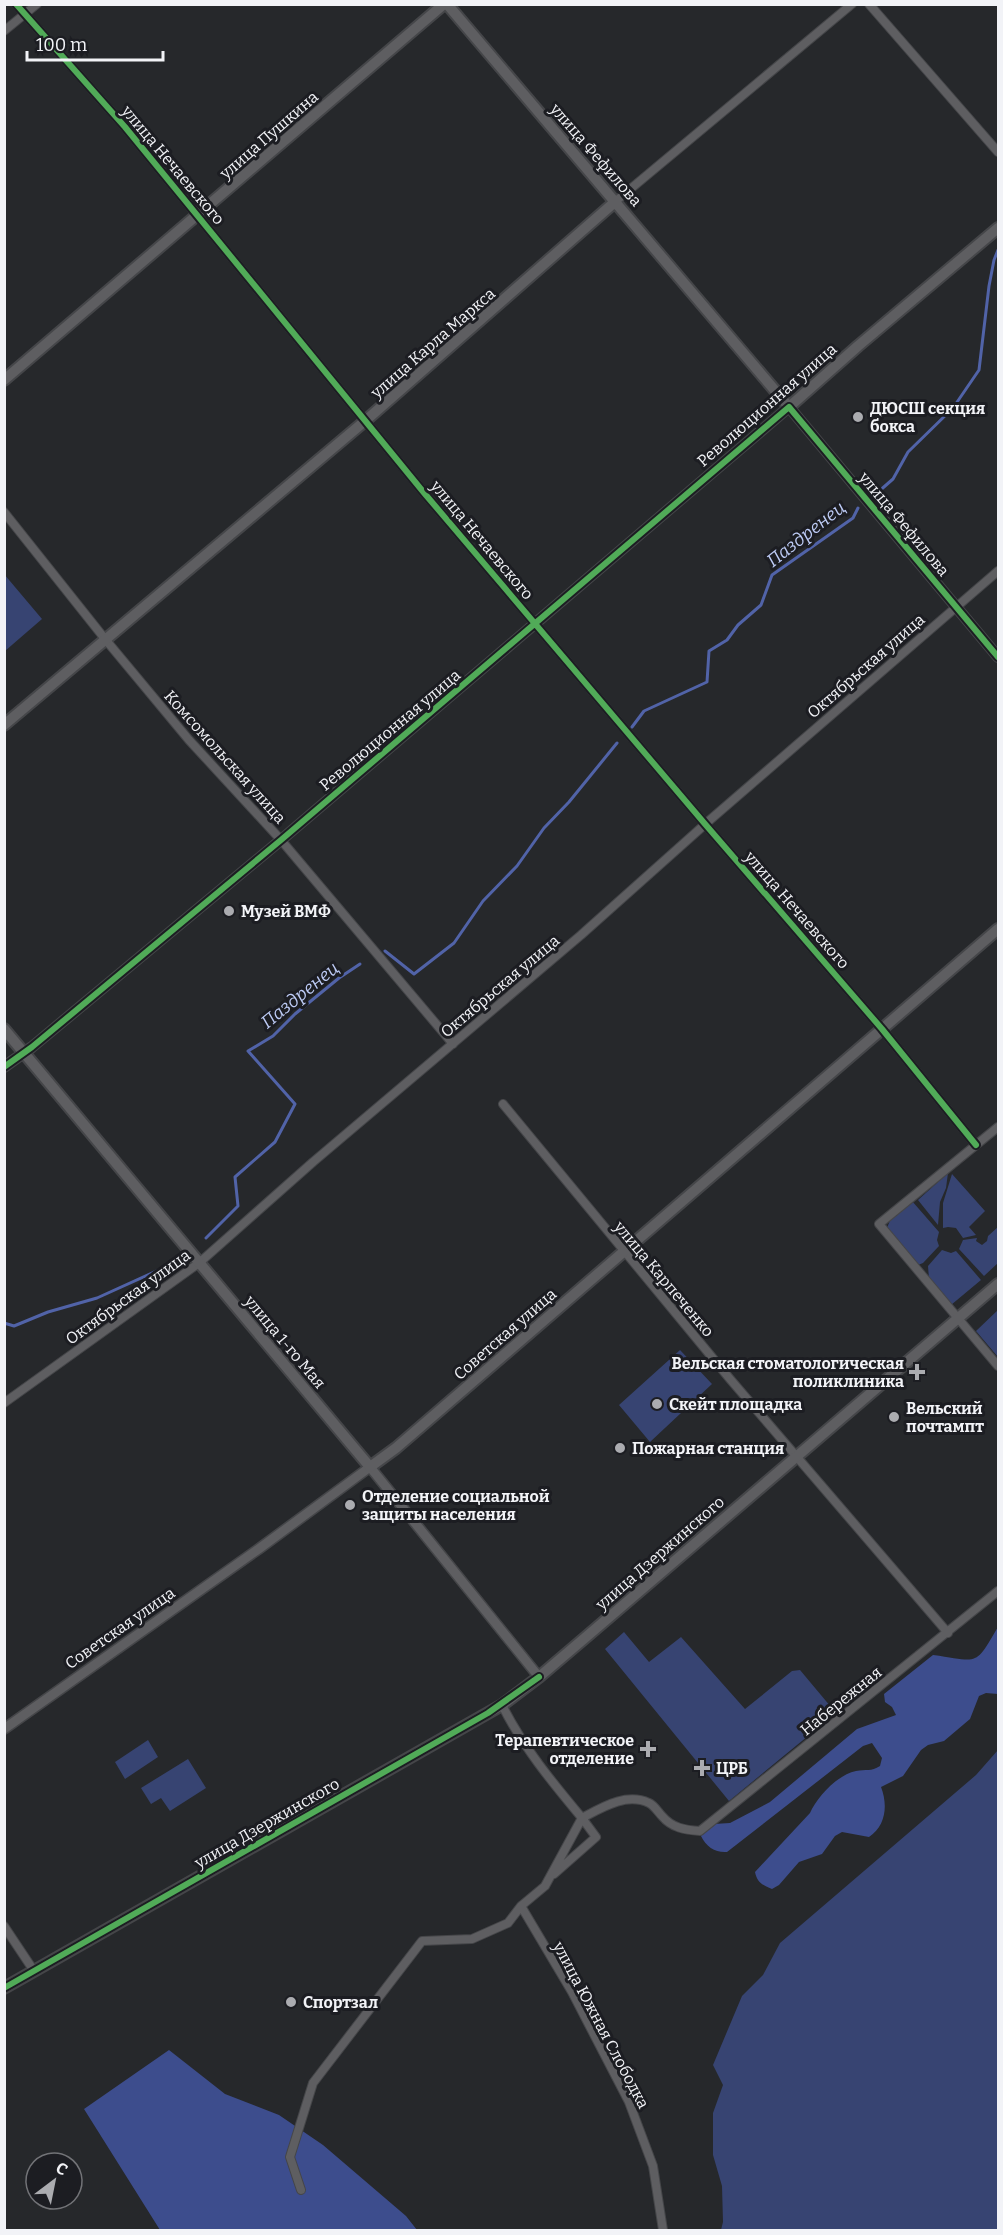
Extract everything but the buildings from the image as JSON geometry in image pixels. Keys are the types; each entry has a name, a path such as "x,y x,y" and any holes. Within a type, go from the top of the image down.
{"main road":[{"name":"улица Фефилова","path":"446,4 789,407"},
{"name":"улица Пушкина","path":"4,380 446,4"},
{"name":"улица Карла Маркса","path":"4,724 365,421 616,201"},
{"name":"Революционная улица","path":"789,407 999,228"},
{"name":"Советская улица","path":"370,1467 396,1448 999,929"},
{"name":"улица 1-го Мая","path":"4,1029 370,1467"},
{"name":"улица Дзержинского","path":"4,1988 502,1705 539,1677 999,1284"}],"street":[{"name":"улица Нечаевского","path":"16,4 124,127 365,421 705,825 882,1029 976,1145"},
{"path":"4,31 37,4"},
{"name":"улица Карла Маркса","path":"616,201 852,4"},
{"path":"869,4 999,152"},
{"name":"улица Фефилова","path":"789,407 999,657"},
{"name":"Революционная улица","path":"4,1067 281,840 789,407"},
{"name":"Комсомольская улица","path":"4,512 189,740 281,840 453,1044"},
{"name":"Октябрьская улица","path":"4,1403 199,1263 999,571"},
{"name":"улица Карпеченко","path":"503,1104 623,1252 948,1633"},
{"path":"999,1127 879,1224 999,1366"},
{"name":"улица 1-го Мая","path":"370,1467 539,1677"},
{"name":"Советская улица","path":"4,1729 260,1548 370,1467"},
{"name":"Набережная","path":"582,1818 613,1802 634,1799 650,1803 668,1823 686,1830 700,1831 999,1591"},
{"path":"502,1705 513,1728 534,1761 596,1837 549,1878"},
{"path":"301,2190 290,2157 310,2090 328,2063 422,1941 472,1939 508,1923 521,1906 545,1886 582,1818"},
{"name":"улица Южная Слободка","path":"521,1906 573,1992 629,2102 653,2166 663,2230"},
{"path":"4,1926 34,1971"}],"shaded area":[{"path":"4,574 42,619 5,651 4,651"},
{"path":"948,1173 946,1188 940,1202 938,1225 918,1200"},
{"path":"952,1174 985,1211 969,1227 976,1235 963,1238 956,1228 943,1228 943,1203"},
{"path":"912,1201 939,1232 937,1240 939,1246 923,1263 918,1265 887,1228 891,1218"},
{"path":"998,1227 998,1263 984,1276 959,1249 963,1240 977,1238 976,1241 982,1245"},
{"path":"942,1250 951,1253 956,1251 981,1280 951,1305 929,1279 928,1266"},
{"path":"998,1310 998,1357 976,1331"},
{"path":"680,1350 712,1384 650,1442 619,1405"},
{"path":"998,1627 998,1694 986,1693 979,1696 970,1719 944,1741 928,1745 921,1750 903,1776 881,1787 884,1815 879,1827 869,1837 842,1832 835,1836 822,1854 799,1862 779,1885 772,1889 760,1883 757,1878 755,1872 810,1813 817,1800 828,1788 849,1773 871,1770 880,1766 882,1758 872,1743 863,1746 727,1852 712,1849 703,1840 701,1836 706,1828 714,1824 730,1823 770,1802 857,1729 896,1715 892,1707 885,1702 884,1694 933,1655 974,1659 984,1650"},
{"name":"ЦРБ","path":"624,1632 649,1662 681,1637 745,1709 792,1671 800,1670 836,1713 729,1801 605,1649"},
{"path":"148,1740 158,1757 125,1779 115,1762"},
{"path":"998,1750 998,2230 721,2230 723,2222 722,2186 713,2155 713,2113 723,2085 713,2065 742,1996 763,1975 780,1943 976,1775"},
{"path":"188,1759 206,1788 170,1811 161,1798 151,1804 141,1788"},
{"path":"169,2050 225,2094 279,2115 323,2145 406,2216 417,2230 160,2230 84,2109"}],"waterway":[{"name":"Паздренец","path":"877,493 893,479 908,452 953,408 979,370 989,286 998,250"},
{"name":"Паздренец","path":"632,727 644,711 707,682 709,651 727,640 738,625 761,605 772,575 853,518 858,508"},
{"name":"Паздренец","path":"385,951 414,974 454,943 483,901 517,866 544,828 569,802 617,743"},
{"name":"Паздренец","path":"206,1238 238,1206 235,1177 275,1142 295,1104 248,1051 273,1036 295,1014 360,964"},
{"name":"Паздренец","path":"4,1323 14,1326 48,1312 97,1298 172,1264"}],"cycle path":[{"path":"16,4 125,127 425,494 882,1029 976,1145"},
{"path":"4,1067 32,1047 281,840 789,407 998,657"},
{"path":"4,1988 488,1713 539,1677"}],"place":[{"name":"ДЮСШ секция бокса","path":"858,417"},
{"name":"Музей ВМФ","path":"229,911"},
{"name":"Вельская стоматологическая поликлиника","path":"917,1372"},
{"name":"Скейт площадка","path":"657,1404"},
{"name":"Вельский почтампт","path":"894,1417"},
{"name":"Пожарная станция","path":"620,1448"},
{"name":"Отделение социальной защиты населения","path":"350,1505"},
{"name":"Терапевтическое отделение","path":"648,1749"},
{"name":"ЦРБ","path":"702,1768"},
{"name":"Спортзал","path":"291,2002"}]}
